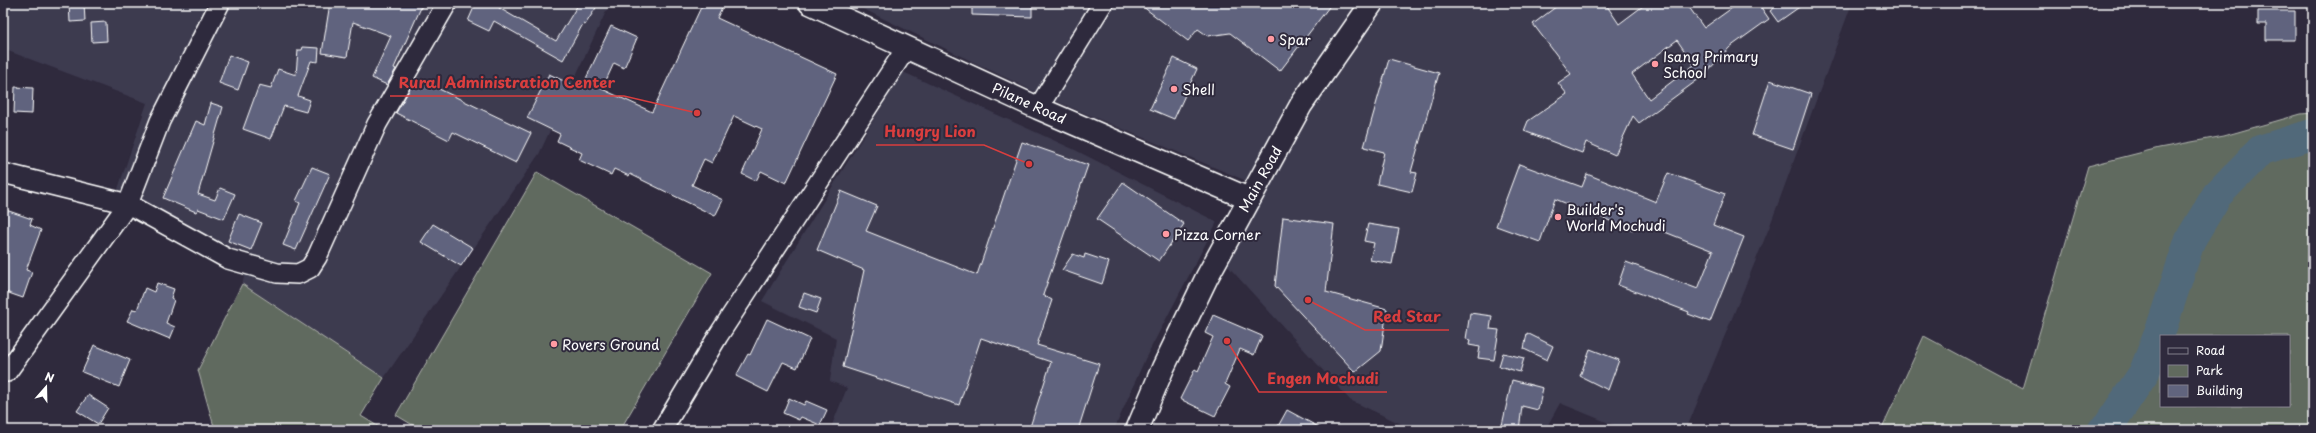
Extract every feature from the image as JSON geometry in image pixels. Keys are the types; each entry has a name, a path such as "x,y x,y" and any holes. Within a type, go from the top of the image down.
{"main road":[{"name":"Pilane Road","path":"810,3 1038,108 1249,199"},
{"name":"Main Road","path":"1136,430 1207,277 1249,199 1301,105 1372,3"}],"street":[{"path":"4,373 128,204 160,121 220,3"},
{"path":"3,173 128,204 228,259 277,273 298,274 310,268 318,257 377,124 447,3"},
{"path":"1038,108 1103,3"},
{"path":"662,430 722,330 907,47"}],"shaded area":[{"path":"3,3 610,3 539,154 384,378 242,284 250,257 117,192 147,103 3,49"},
{"path":"851,3 1852,3 1769,228 1686,430 1626,430 1560,403 1545,430 1414,430 1350,400 1226,264 1266,189 1046,97"},
{"path":"903,72 1075,150 1217,222 1145,359 1114,430 830,430 847,388 830,381 836,338 762,301"}],"green space":[{"path":"2313,113 2313,430 1881,430 1924,336 2023,389 2088,166 2159,148 2224,136 2301,114"},
{"name":"Rovers Ground","path":"537,172 712,273 620,430 421,430 396,415"},
{"path":"242,284 384,378 361,416 384,430 215,430 198,370"}],"building":[{"path":"69,3 84,3 85,21 70,22"},
{"path":"330,3 423,3 394,68 396,69 387,85 372,78 391,36 353,22 347,57 322,53"},
{"path":"476,3 502,3 499,8 556,41 579,3 599,3 585,25 583,24 563,60 494,21 489,31 468,21"},
{"path":"703,3 724,3 717,18 837,74 786,183 761,171 756,181 742,174 762,129 734,116 712,163 704,159 692,185 723,200 715,216 630,174 629,176 614,169 611,175 579,160 582,153 557,141 560,134 527,118 549,74 581,89 611,26 637,38 624,68 614,63 602,89 652,112"},
{"path":"972,3 1032,3 1032,17 972,15"},
{"name":"Spar","path":"1138,3 1332,3 1280,71 1230,33 1208,36 1198,29 1188,41"},
{"path":"1561,3 1605,3 1619,24 1647,3 1686,3 1704,28 1739,3 1758,3 1769,19 1730,47 1703,76 1639,123 1633,116 1615,155 1586,142 1582,153 1524,131 1528,121 1567,94 1558,83 1571,74 1533,24","holes":["1677,40 1694,65 1649,99 1632,74"]},
{"path":"1781,3 1805,3 1778,22 1770,11"},
{"path":"2258,11 2295,11 2295,40 2266,40 2266,24 2258,24"},
{"path":"106,22 107,41 92,42 91,23"},
{"path":"303,47 319,48 318,62 311,61 298,96 310,100 306,112 284,106 271,139 243,129 259,85 271,88 278,69 296,75 298,50 302,50"},
{"path":"229,55 248,62 238,90 219,83"},
{"name":"Shell","path":"1174,58 1197,69 1174,119 1150,109"},
{"path":"1389,59 1439,73 1411,172 1417,173 1412,192 1377,184 1384,152 1364,147"},
{"path":"416,78 531,133 516,163 453,132 449,140 396,113"},
{"path":"1770,80 1811,94 1793,149 1752,135"},
{"path":"15,87 33,88 32,114 14,113"},
{"path":"211,103 223,107 198,194 215,200 220,188 235,194 224,219 198,209 196,212 163,198 196,121 205,125"},
{"path":"1022,142 1088,165 1043,295 1052,300 1037,345 1099,364 1078,430 1029,430 1051,362 981,338 959,405 843,367 864,270 817,250 841,191 877,206 866,231 977,275"},
{"path":"1519,164 1582,187 1587,174 1656,202 1668,173 1725,194 1713,225 1744,237 1710,322 1688,314 1689,312 1618,285 1626,262 1698,289 1713,251 1637,221 1633,230 1555,199 1540,242 1496,226"},
{"path":"312,167 330,174 296,250 283,245 300,203 296,201"},
{"path":"1123,182 1184,224 1159,261 1097,219"},
{"path":"3,209 32,219 30,225 41,230 26,270 32,272 23,298 3,291"},
{"path":"239,214 262,223 251,250 228,241"},
{"path":"1283,217 1334,224 1326,292 1387,309 1381,351 1355,372 1275,286"},
{"path":"433,224 473,248 461,266 421,242"},
{"path":"1368,224 1399,229 1392,264 1370,260 1374,243 1364,241"},
{"path":"1073,254 1084,258 1085,254 1109,262 1102,284 1062,270"},
{"path":"157,283 174,289 171,298 174,300 166,323 175,327 170,339 127,321 133,309 137,310 145,288 154,292"},
{"path":"804,293 821,299 816,313 799,307"},
{"path":"1470,313 1492,316 1490,329 1499,330 1494,360 1478,358 1480,347 1469,345 1470,340 1466,339"},
{"path":"1213,315 1262,336 1254,355 1240,349 1225,384 1230,387 1215,416 1180,399 1195,369 1198,371 1213,337 1205,333"},
{"path":"767,319 810,339 797,368 783,362 768,392 736,376 748,354 750,355"},
{"path":"1527,333 1553,346 1547,360 1524,349"},
{"path":"94,345 130,360 119,387 82,372"},
{"path":"1590,349 1619,360 1608,390 1580,376"},
{"path":"1503,353 1524,358 1520,372 1499,366"},
{"path":"1512,380 1543,388 1538,410 1522,406 1519,430 1501,430"},
{"path":"88,395 108,408 98,424 77,411"},
{"path":"789,398 804,405 806,401 827,410 820,425 801,417 799,420 783,413"},
{"path":"1287,410 1324,430 1276,430"}],"waterway":[{"path":"2103,430 2107,428 2144,373 2160,332 2190,240 2217,195 2261,150 2313,134"}],"place":[{"name":"Spar","path":"1271,39"},
{"name":"Isang Primary School","path":"1655,64"},
{"name":"Shell","path":"1174,89"},
{"name":"Rural Administration Center","path":"697,113"},
{"name":"Hungry Lion","path":"1029,164"},
{"name":"Builder's World Mochudi","path":"1558,217"},
{"name":"Pizza Corner","path":"1166,234"},
{"name":"Red Star","path":"1308,300"},
{"name":"Engen Mochudi","path":"1227,341"},
{"name":"Rovers Ground","path":"554,344"}]}
